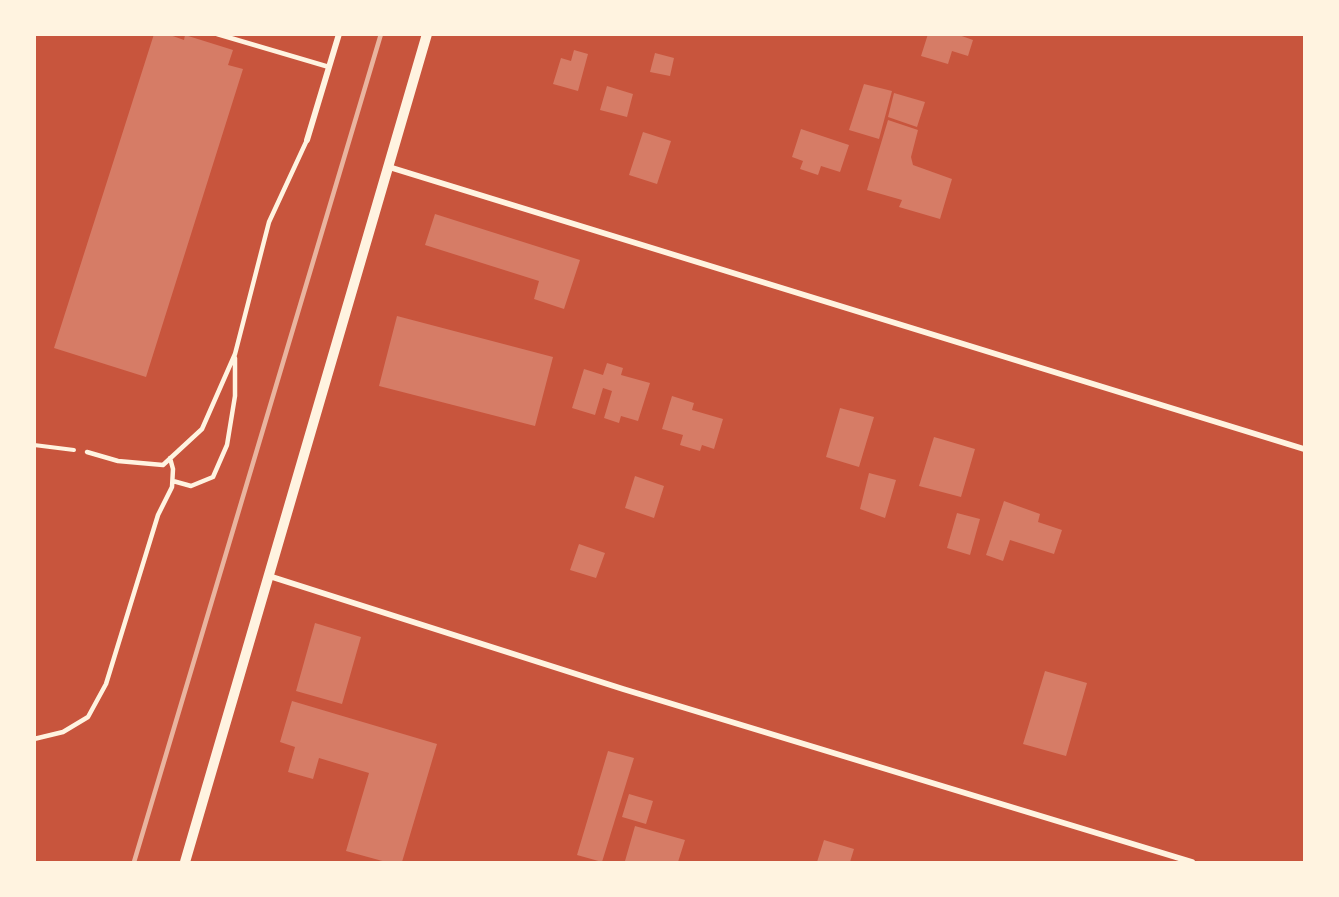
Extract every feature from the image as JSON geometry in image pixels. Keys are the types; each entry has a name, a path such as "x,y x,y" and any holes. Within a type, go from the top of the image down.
{"street":[{"path":"307,140 339,34"},
{"path":"185,862 427,34"},
{"path":"389,167 1305,449"},
{"path":"269,576 634,692 1192,862"}],"lane":[{"path":"217,34 329,67"},
{"path":"87,452 118,461 163,465 202,429 235,354 269,222 307,140"},
{"path":"172,481 191,486 213,477 227,445 235,396 235,354"},
{"path":"34,740 63,732 88,717 106,684 158,515 172,487 173,469 170,458"}],"path":[{"path":"34,445 87,452"}],"building":[{"path":"154,34 167,34 184,40 185,35 233,50 228,65 243,69 146,377 54,348"},
{"path":"928,34 956,34 973,40 968,56 952,51 948,64 921,56"},
{"path":"574,50 588,54 578,91 553,84 561,58 571,61"},
{"path":"655,53 674,58 670,76 650,72"},
{"path":"864,84 892,91 879,139 849,130"},
{"path":"607,86 633,94 627,117 600,110"},
{"path":"894,93 925,102 917,127 888,117"},
{"path":"888,120 918,130 911,157 913,165 952,179 940,219 899,207 902,200 867,190"},
{"path":"801,129 849,145 840,172 821,166 818,175 800,169 803,161 792,157"},
{"path":"643,132 671,141 657,184 629,175"},
{"path":"435,214 580,260 564,309 534,299 539,281 425,245"},
{"path":"397,316 553,357 535,426 379,386"},
{"path":"607,363 623,368 621,375 650,383 638,421 621,416 619,423 604,418 612,391 603,388 595,415 572,408 584,369 603,375"},
{"path":"672,396 694,403 692,410 723,419 714,449 702,445 700,451 680,445 683,435 662,429"},
{"path":"840,408 874,417 859,467 826,457"},
{"path":"934,437 975,449 961,497 919,486"},
{"path":"869,473 896,480 885,518 860,509"},
{"path":"635,476 664,486 654,518 625,508"},
{"path":"1004,501 1040,514 1038,522 1062,530 1054,554 1010,540 1003,561 986,555"},
{"path":"957,513 980,519 970,555 947,548"},
{"path":"579,544 605,553 596,578 570,570"},
{"path":"315,623 361,637 342,704 296,691"},
{"path":"1045,671 1087,683 1066,756 1023,744"},
{"path":"292,701 437,744 402,862 386,862 346,851 369,773 319,758 313,779 288,772 295,747 280,742"},
{"path":"608,751 634,758 602,862 577,855"},
{"path":"629,794 653,801 646,824 622,817"},
{"path":"635,826 685,840 678,862 625,861"},
{"path":"824,840 854,849 850,862 817,862"}],"railway":[{"path":"134,862 381,34"}]}
